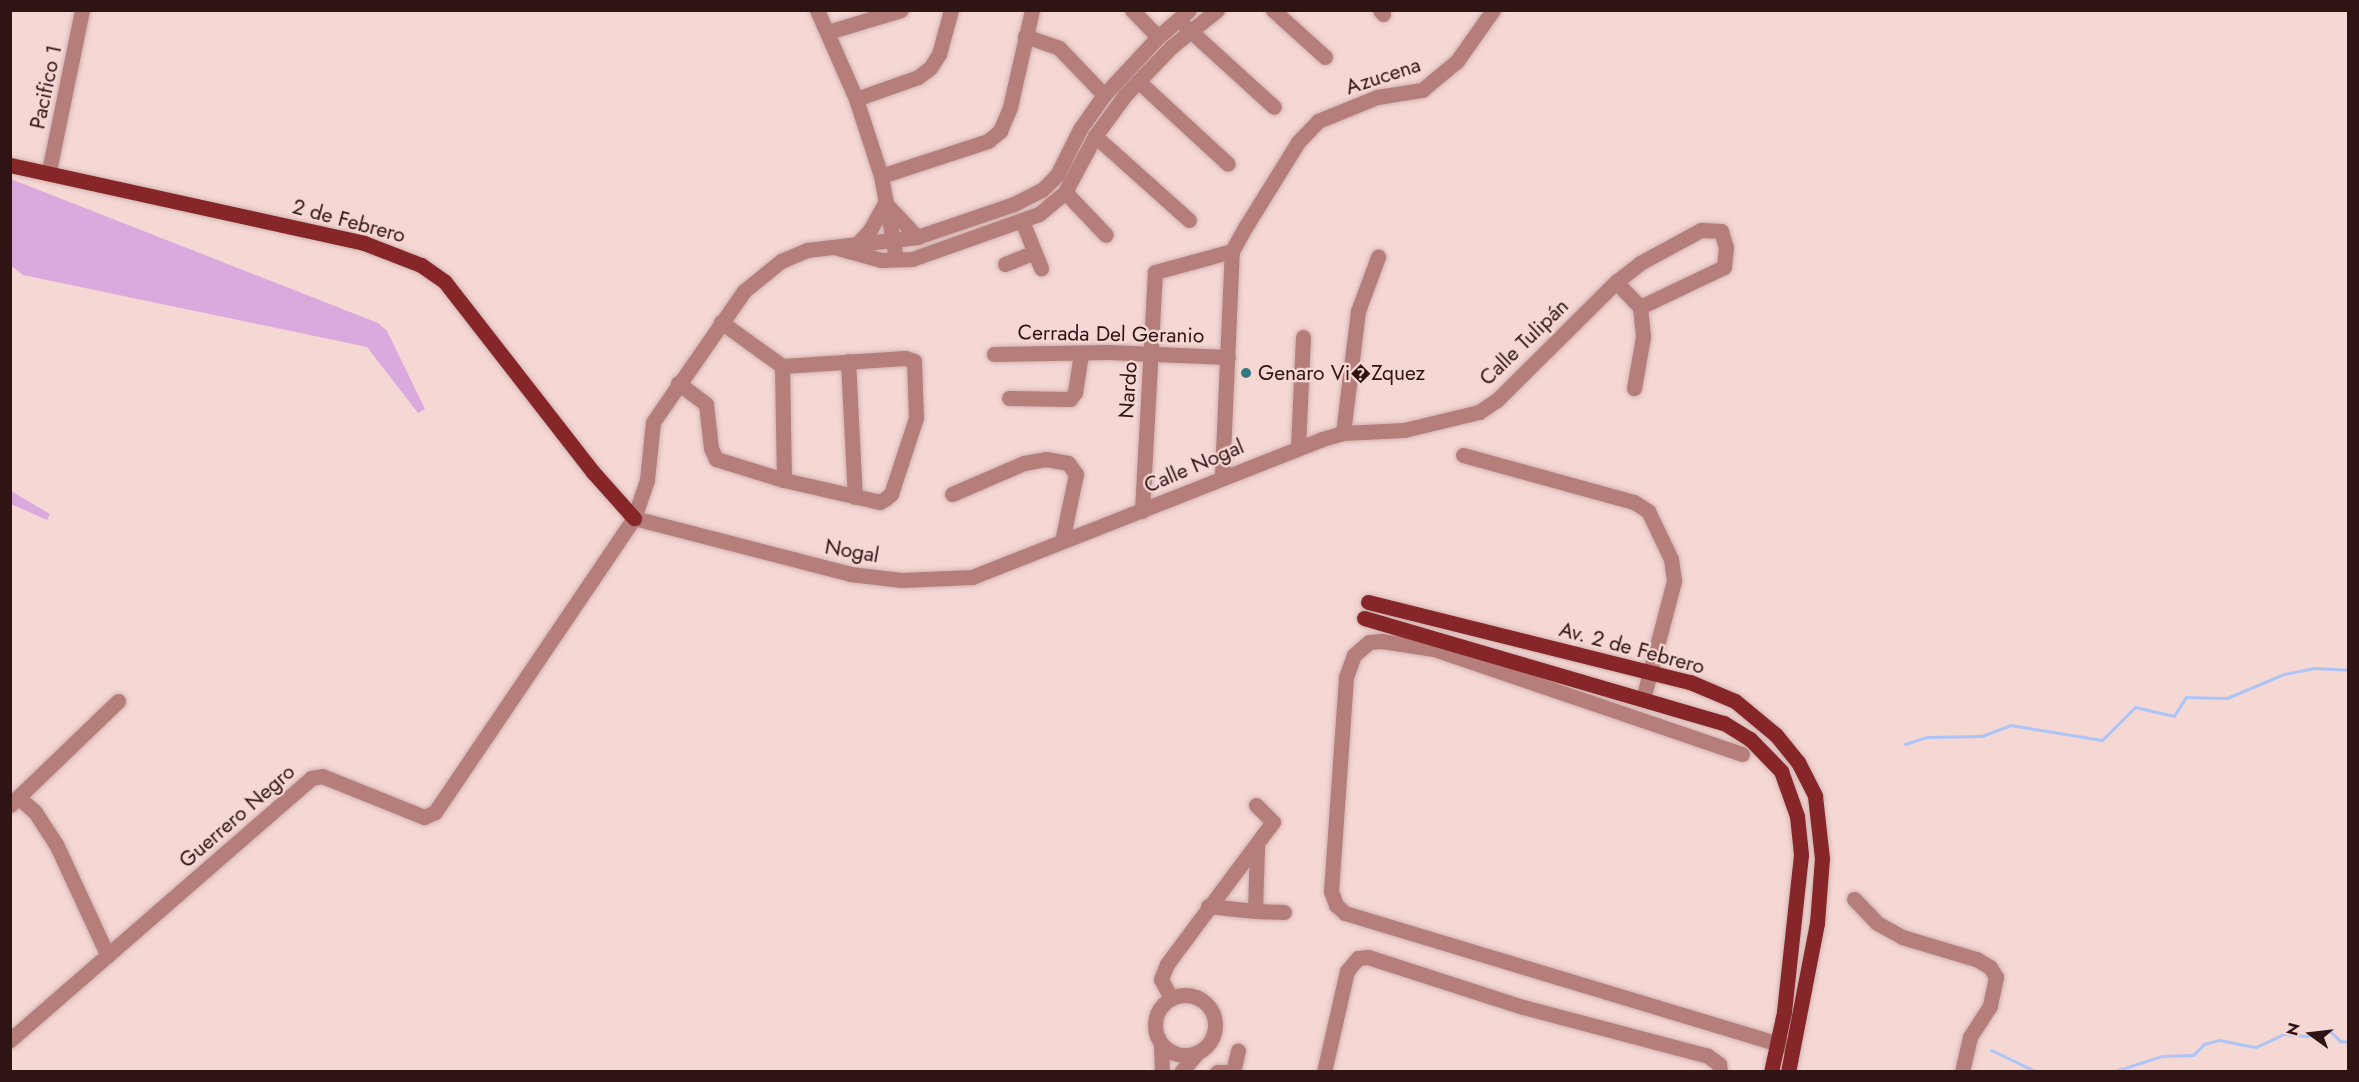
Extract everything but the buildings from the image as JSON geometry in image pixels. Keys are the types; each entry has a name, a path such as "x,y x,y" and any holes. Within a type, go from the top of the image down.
{"main road":[{"name":"2 de Febrero","path":"10,165 49,171 364,243 421,265 445,282 593,472 634,518"},
{"name":"Av. 2 de Febrero","path":"1368,602 1690,682 1735,701 1776,735 1798,762 1815,796 1822,858 1816,923 1788,1071"},
{"path":"1364,618 1724,723 1750,739 1781,771 1797,816 1801,855 1794,941 1770,1071"}],"street":[{"name":"Pacifico 1","path":"49,171 82,10"},
{"path":"817,10 856,99 881,176 896,261"},
{"path":"828,32 901,10"},
{"path":"881,176 988,141 1000,131 1010,107 1032,10"},
{"path":"1132,10 1158,36"},
{"path":"634,518 646,480 653,422 721,322 762,274 789,258 829,246 854,249 896,261 934,254 1039,214 1065,192 1095,136 1138,81 1217,10"},
{"path":"1273,10 1325,57"},
{"name":"Azucena","path":"1232,251 1298,141 1318,121 1377,97 1422,90 1457,61 1493,10"},
{"path":"856,99 918,77 930,68 939,54 945,11"},
{"path":"854,249 918,237 1032,196 1057,175 1066,154 1104,95 1158,36 1184,15 1190,32 1274,107"},
{"path":"1025,36 1059,48 1104,95"},
{"path":"1138,81 1228,165"},
{"path":"1095,136 1189,220"},
{"path":"1066,154 1081,163"},
{"path":"1065,192 1106,235"},
{"path":"885,203 918,237"},
{"path":"854,249 870,230 885,203"},
{"path":"1022,221 1041,268"},
{"name":"Calle Tulipán","path":"1343,433 1404,430 1479,412 1558,343 1616,282 1665,247 1712,228 1721,231 1725,239 1724,267 1641,307"},
{"path":"1222,476 1232,251"},
{"name":"Nardo","path":"1142,511 1155,272 1232,251"},
{"path":"1005,264 1034,252"},
{"path":"1343,433 1358,310 1378,257"},
{"path":"1616,282 1641,307 1643,337 1634,388"},
{"path":"678,383 706,404 711,448 716,459 784,480 855,497 880,502 891,494 916,418 914,361 905,358 782,366 721,322"},
{"path":"1298,447 1303,337"},
{"path":"1009,398 1063,402 1076,392 1081,353"},
{"name":"Cerrada Del Geranio","path":"994,354 1151,353 1228,357"},
{"path":"848,361 855,497"},
{"path":"782,366 784,480"},
{"name":"Calle Nogal","path":"1062,541 1142,511 1222,476 1298,447 1343,433"},
{"path":"1463,455 1634,502 1648,511 1671,559 1674,580 1648,672 1643,699"},
{"path":"952,494 999,471 1046,459 1068,463 1076,474 1062,541"},
{"name":"Nogal","path":"634,518 796,561 902,580 972,577 1062,541"},
{"name":"Guerrero Negro","path":"10,1040 316,776 429,817 634,518"},
{"path":"1364,618 1363,610 1368,602"},
{"path":"1742,754 1434,649 1382,640 1369,642 1354,655 1346,677 1331,891 1336,905 1346,913 1777,1040 1792,1048"},
{"path":"108,956 56,844 35,812 15,801 118,701"},
{"path":"1171,998 1162,984 1162,972 1208,906 1257,847 1278,828 1256,805"},
{"path":"1255,911 1257,847"},
{"path":"1854,899 1877,923 1902,937 1976,959 1990,967 1996,977 1990,1006 1971,1037 1962,1071"},
{"path":"1208,906 1284,912"},
{"path":"1324,1071 1347,971 1358,958 1368,957 1523,1007 1708,1056 1719,1064 1720,1071"},
{"path":"1162,1071 1161,1044 1155,1028 1156,1017 1171,998 1196,997 1212,1012 1214,1034 1181,1071"},
{"path":"1161,1044 1175,1054 1197,1053"},
{"path":"1217,1071 1231,1071 1238,1051"}],"shaded area":[{"path":"11,179 378,323 387,331 425,409 418,413 367,347 23,275 11,266"},
{"path":"11,491 50,514 47,520 11,504"}],"waterway":[{"path":"1905,744 1927,737 1982,736 2010,725 2102,740 2135,707 2174,716 2186,697 2227,698 2284,674 2314,668 2348,670"},
{"path":"2112,1072 2162,1056 2193,1055 2204,1044 2219,1040 2256,1047 2284,1034 2307,1036 2329,1030 2340,1041 2348,1042"},
{"path":"1991,1050 2037,1072"}],"place":[{"name":"Genaro Vi�Zquez","path":"1246,373"}]}
